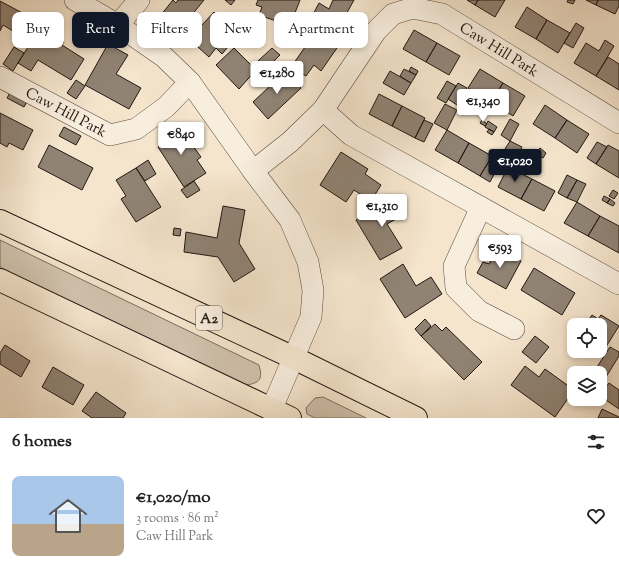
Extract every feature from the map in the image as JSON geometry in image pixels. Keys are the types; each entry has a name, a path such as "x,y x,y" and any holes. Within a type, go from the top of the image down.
{"highway":[{"name":"A2","path":"0,221 294,358 416,418"},
{"path":"0,280 281,413"}],"street":[{"path":"75,0 96,12"},
{"path":"129,12 139,0"},
{"name":"Caw Hill Park","path":"253,171 290,142 323,110 376,31 393,14 413,8 442,14 619,123"},
{"path":"129,33 164,57 190,82 253,171 290,220 308,262 313,290 311,317 294,358 281,413"},
{"name":"Caw Hill Park","path":"0,77 110,135 136,130 166,107 190,82"},
{"path":"323,110 351,135 619,284"},
{"path":"481,207 454,266 456,288 479,311 514,329"}],"shaded area":[{"path":"0,240 259,365 261,374 259,380 246,385 0,267"},
{"path":"323,397 366,418 315,418 307,414 306,408 315,398"}],"building":[{"path":"173,0 176,3 178,0 204,0 194,12 163,12"},
{"path":"225,0 235,0 231,5"},
{"path":"258,0 300,0 295,12 274,12 274,20 266,17 266,12 260,12 262,7 256,5"},
{"path":"333,0 354,0 347,12 314,12 319,3 329,9"},
{"path":"467,0 478,0 475,5"},
{"path":"478,0 505,0 495,17 475,5"},
{"path":"568,0 575,0 573,4 567,2"},
{"path":"586,0 598,0 596,5"},
{"path":"598,0 619,0 619,6 615,14 596,5"},
{"path":"0,1 21,12 12,12 12,30 3,25 0,31"},
{"path":"527,7 547,20 536,39 515,27"},
{"path":"210,16 210,48 216,48 209,57 199,48 202,48 202,25"},
{"path":"547,20 570,33 558,53 536,39"},
{"path":"576,23 584,28 573,48 564,43"},
{"path":"414,30 437,43 426,62 403,49"},
{"path":"605,40 614,46 596,76 574,63 586,43 599,51"},
{"path":"437,43 460,56 449,75 426,62"},
{"path":"64,46 84,59 71,80 38,60 31,71 18,63 27,48 64,48"},
{"path":"13,48 24,53 13,71 3,64"},
{"path":"106,48 115,48 128,55 116,74 141,88 129,109 85,85"},
{"path":"216,48 227,48 222,54"},
{"path":"234,48 256,70 239,89 216,65"},
{"path":"272,48 280,55 266,69 258,61"},
{"path":"304,48 337,48 321,71 314,65 306,76 291,67"},
{"path":"608,57 619,64 619,90 596,76"},
{"path":"411,67 418,71 416,75 409,71"},
{"path":"404,69 416,75 411,83 400,76"},
{"path":"480,69 503,83 491,102 468,88"},
{"path":"286,71 301,88 268,119 253,102"},
{"path":"390,71 411,83 404,95 383,83"},
{"path":"76,80 85,86 76,99 67,93"},
{"path":"447,81 456,86 446,103 437,98"},
{"path":"458,83 467,88 457,105 448,99"},
{"path":"503,83 525,96 513,116 491,102"},
{"path":"12,89 29,98 24,107 7,98"},
{"path":"379,94 402,106 392,126 369,114"},
{"path":"445,104 457,110 447,130 434,123"},
{"path":"545,105 567,120 555,138 533,124"},
{"path":"402,106 425,118 415,138 392,126"},
{"path":"0,113 33,130 23,150 9,143 7,147 0,143"},
{"path":"510,119 519,124 510,141 501,135"},
{"path":"424,120 433,124 424,142 415,138"},
{"path":"482,120 487,124 485,126 480,123"},
{"path":"567,120 589,134 577,153 555,138"},
{"path":"488,121 497,127 494,132 485,127"},
{"path":"168,126 177,129 185,141 188,139 201,157 197,160 206,173 184,187 158,147 163,144 160,139 161,131"},
{"path":"64,127 81,136 76,145 59,136"},
{"path":"489,129 494,132 492,135 487,132"},
{"path":"447,130 469,143 458,163 435,150"},
{"path":"510,141 522,147 511,167 498,160"},
{"path":"597,142 607,147 596,164 587,158"},
{"path":"469,143 492,156 480,176 458,163"},
{"path":"49,145 93,168 82,190 38,167"},
{"path":"608,145 619,151 619,178 596,164"},
{"path":"540,148 546,153 543,158 536,154"},
{"path":"341,152 368,169 365,174 381,185 371,201 354,190 346,202 320,185"},
{"path":"492,156 501,161 490,182 480,176"},
{"path":"148,160 156,174 145,181 136,168"},
{"path":"508,167 532,179 521,199 498,187"},
{"path":"136,168 161,207 136,222 121,199 126,196 116,180"},
{"path":"567,175 577,180 567,198 558,193"},
{"path":"532,179 555,191 544,211 521,199"},
{"path":"577,180 586,184 577,202 567,198"},
{"path":"194,181 200,190 187,198 181,190"},
{"path":"613,190 618,193 614,199 609,196"},
{"path":"604,196 610,199 607,203 602,200"},
{"path":"395,197 405,214 387,224 402,248 380,260 356,220"},
{"path":"610,199 615,203 613,206 607,203"},
{"path":"577,202 600,216 588,236 564,223"},
{"path":"223,206 245,210 239,243 255,269 234,282 218,257 184,252 186,232 217,238"},
{"path":"600,216 619,226 619,253 588,236"},
{"path":"174,228 181,229 180,236 173,235"},
{"path":"502,250 521,261 506,289 477,273 483,262 489,264 495,253 499,256"},
{"path":"403,264 416,286 431,277 442,294 405,318 380,279"},
{"path":"534,268 575,293 562,315 521,290"},
{"path":"601,315 606,318 599,318"},
{"path":"425,319 431,326 421,336 415,329"},
{"path":"607,319 619,326 607,345"},
{"path":"435,324 442,331 446,327 482,362 464,380 421,336"},
{"path":"535,336 549,347 536,363 522,352"},
{"path":"5,345 30,361 21,377 0,364 0,353"},
{"path":"610,347 619,352 619,356 607,375 607,366 598,366 603,358 607,358 607,352"},
{"path":"525,366 539,377 545,369 567,385 567,400 555,417 511,385"},
{"path":"53,367 84,385 73,405 42,387"},
{"path":"609,383 619,390 619,409 607,401 607,386"},
{"path":"96,392 126,413 123,418 92,418 82,411"},
{"path":"602,409 619,417 619,418 598,418"}]}
